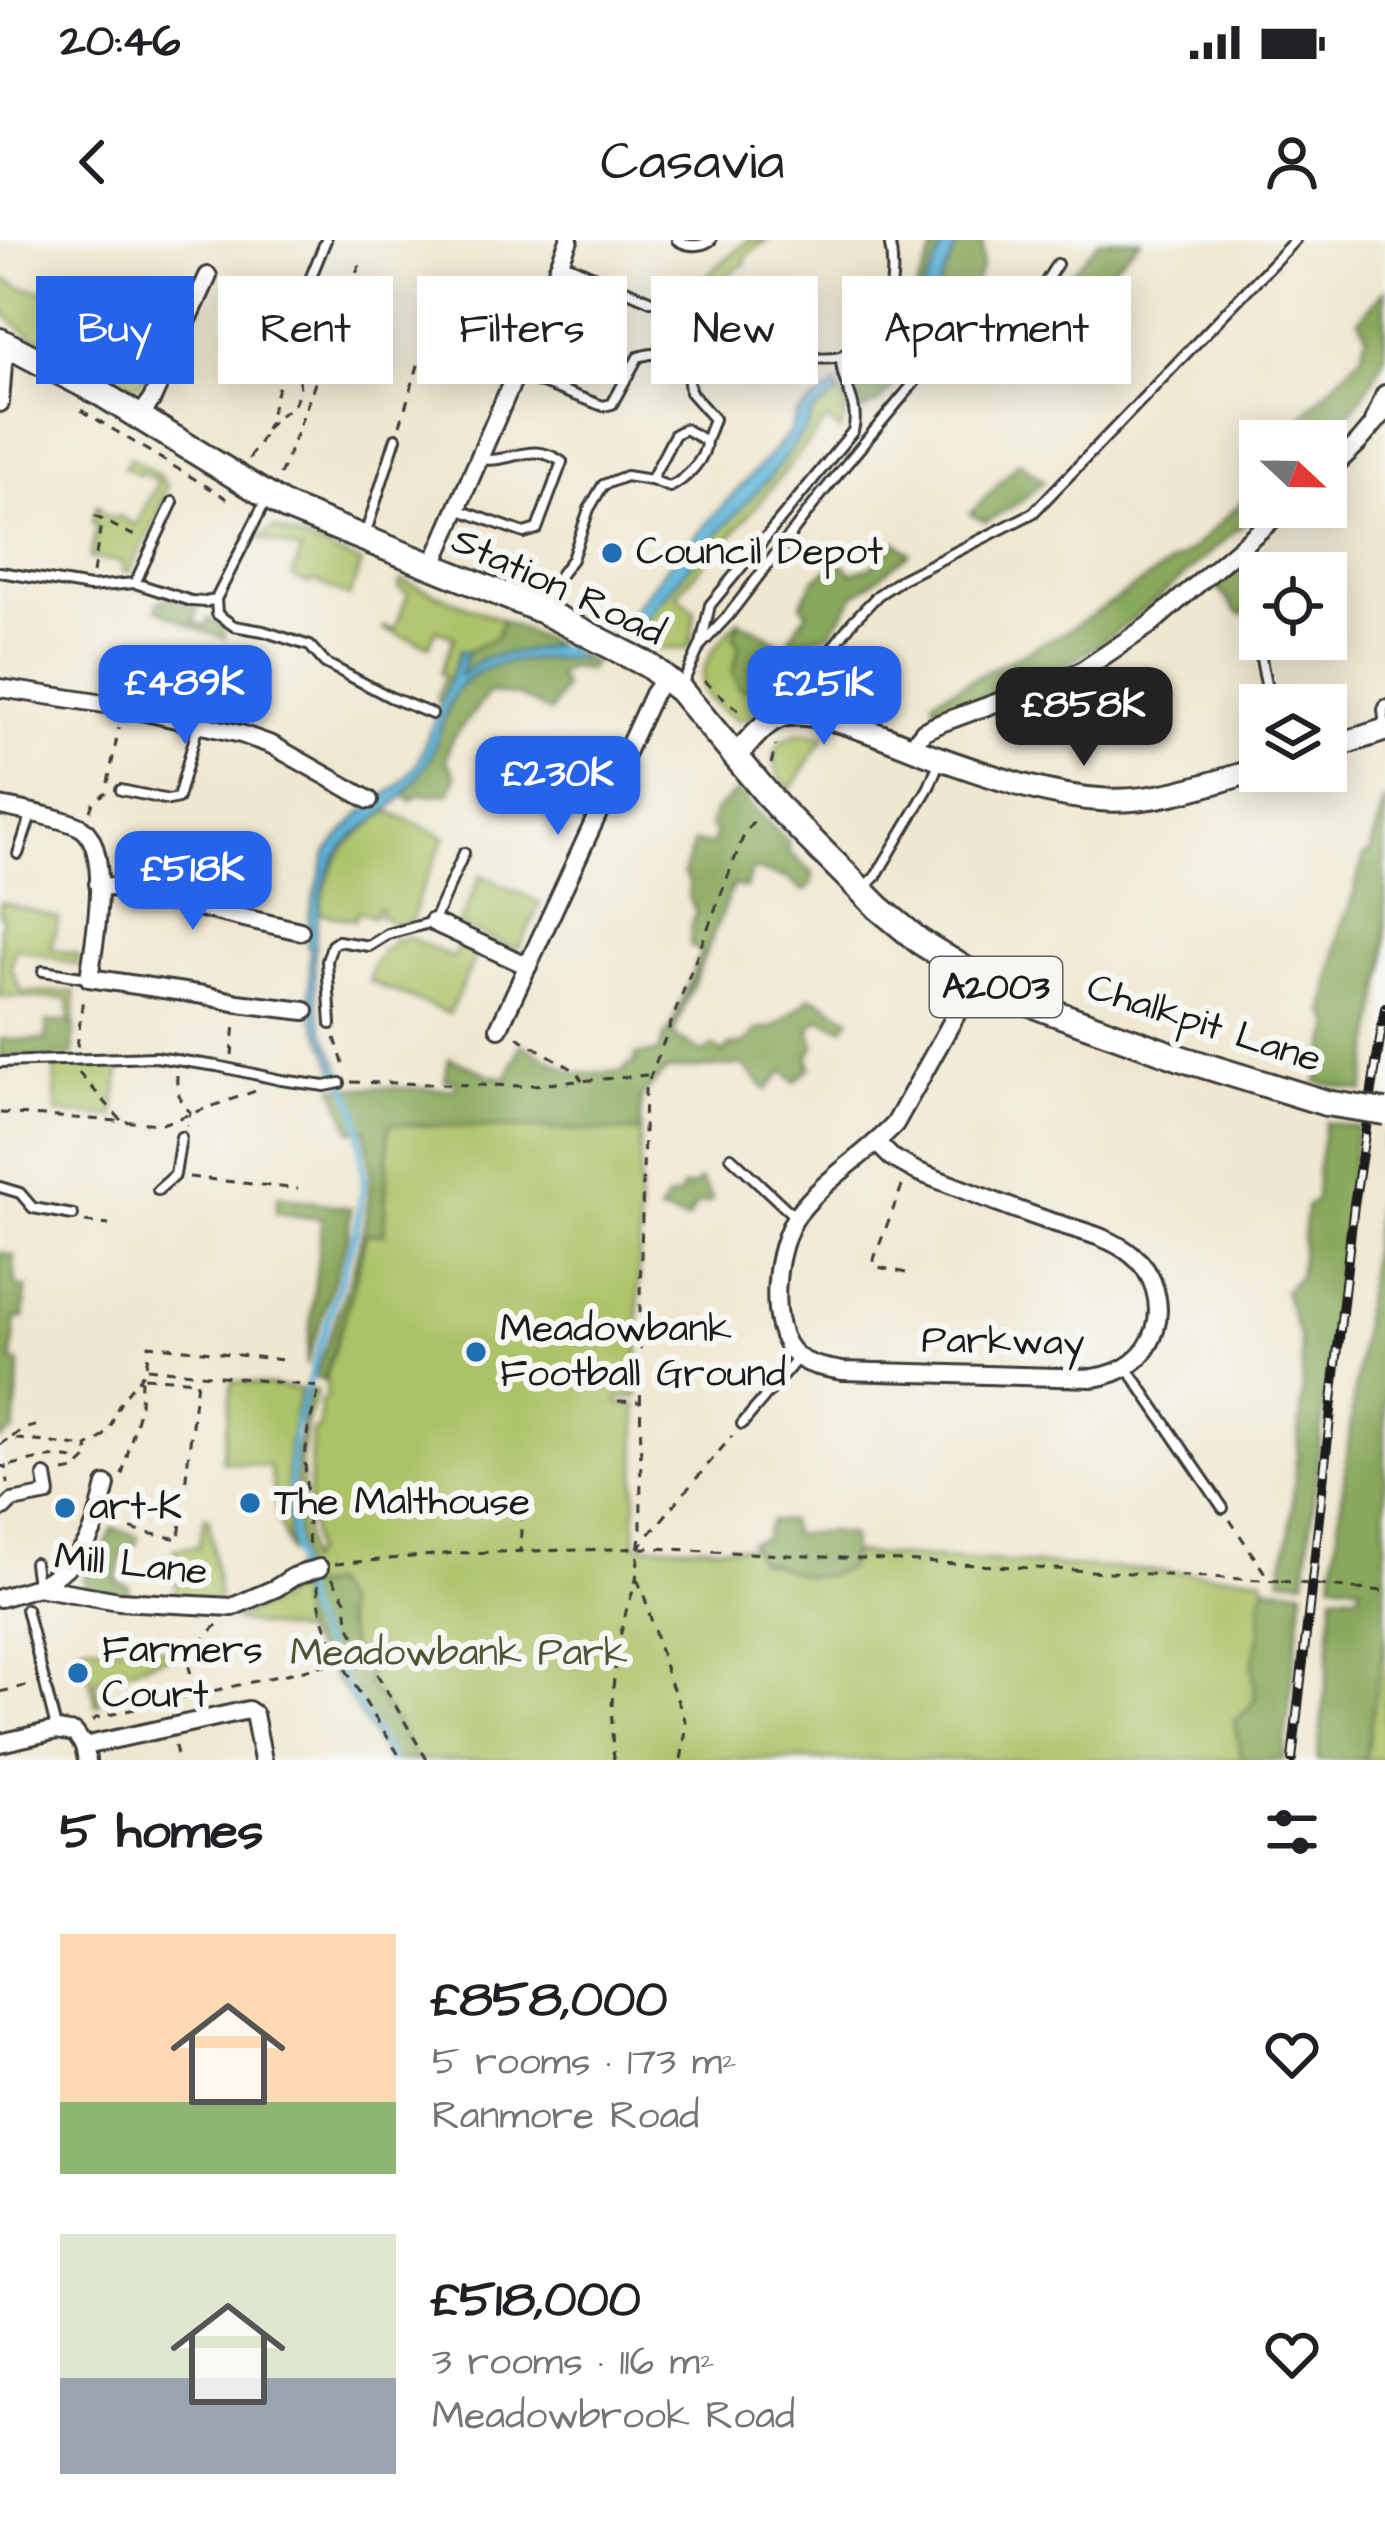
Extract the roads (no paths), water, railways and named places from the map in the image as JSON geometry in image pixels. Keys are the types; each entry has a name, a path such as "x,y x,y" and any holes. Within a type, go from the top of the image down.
{"main road":[{"name":"Station Road","path":"4,342 363,539 542,610 624,651 673,684 736,755"},
{"name":"Chalkpit Lane","path":"736,755 777,806 862,891 906,931 977,977 1044,1009 1183,1059 1326,1102 1385,1112"}],"street":[{"path":"555,276 569,240"},
{"path":"140,417 208,276"},
{"path":"0,403 4,342"},
{"path":"432,567 511,384"},
{"path":"1347,453 1380,417 1385,394"},
{"path":"910,748 924,731 941,723 1080,672 1151,624 1263,528"},
{"path":"500,1028 653,694 673,684"},
{"path":"0,688 124,707 272,745 369,800"},
{"path":"736,755 772,719 801,713 1062,794 1110,801 1239,781"},
{"path":"1347,742 1385,730"},
{"path":"0,806 85,830 95,846 98,884 89,978 305,1011"},
{"path":"98,884 300,931"},
{"path":"433,922 528,966"},
{"path":"798,1358 787,1345 777,1313 785,1238 819,1190 877,1143 908,1105 977,977"},
{"name":"Parkway","path":"798,1358 842,1371 1093,1378 1127,1368 1154,1336 1157,1294 1134,1256 909,1167 877,1143"},
{"path":"8,1505 48,1495 45,1476"},
{"path":"38,1587 72,1565 95,1530 112,1486"},
{"name":"Mill Lane","path":"0,1598 38,1587 118,1601 226,1608 306,1572"},
{"path":"0,1743 76,1742 248,1710 254,1714 263,1760"}],"lane":[{"path":"311,276 326,240"},
{"path":"677,240 702,246 711,240"},
{"path":"818,361 841,357 872,332 887,305 894,264 889,240"},
{"path":"801,713 815,671 878,595 1033,513 1295,240"},
{"path":"561,262 651,302"},
{"path":"673,684 932,360 988,341 1025,314 1058,264"},
{"path":"542,610 556,578 572,559 589,509 603,485 626,476 670,487 682,480 706,450 714,419 690,392 689,372 678,359 654,352 638,357 627,377"},
{"path":"700,646 710,604 853,431 856,419 840,375 841,357"},
{"path":"545,384 603,406 612,404 623,384"},
{"path":"651,480 675,434 685,429 706,441"},
{"path":"363,539 396,438"},
{"path":"457,509 524,533 537,529 562,462 524,451 496,461 479,459"},
{"path":"272,486 216,599 217,614 234,626 310,646 325,663 432,714"},
{"path":"134,583 173,502"},
{"path":"0,572 90,587 134,583 190,601 216,599"},
{"path":"1385,705 1385,730"},
{"path":"121,790 178,798 198,723"},
{"path":"862,891 908,823 940,759"},
{"path":"17,854 32,813"},
{"path":"331,1024 327,961 332,945 338,941 368,946 388,934 433,922 464,853"},
{"path":"43,971 89,978"},
{"path":"0,1062 124,1056 230,1068 325,1086 346,1082"},
{"path":"158,1190 175,1175 181,1137"},
{"path":"731,1157 795,1218"},
{"path":"0,1187 20,1193 32,1208 73,1215"},
{"path":"742,1424 798,1358"},
{"path":"1127,1368 1222,1508"},
{"path":"34,1563 38,1587"},
{"path":"26,1609 43,1682 76,1742"}],"water":[{"path":"946,240 958,240 943,276 929,276"},
{"path":"835,385 841,393 812,413 808,426 772,475 632,635 613,626 633,610 789,434 796,415"},
{"path":"556,645 584,658 514,661 466,680 451,701 420,774 398,801 345,845 329,871 318,914 316,987 325,1033 346,1078 339,1078 314,1019 307,946 309,915 327,851 358,816 399,785 417,764 461,650 467,652 460,676 482,659"}],"waterway":[{"path":"559,649 587,643"},
{"path":"340,1071 358,1113 364,1182 356,1230 293,1432 290,1503 307,1616 391,1760"}],"railway":[{"path":"1292,1760 1354,1204 1385,1008"}],"place":[{"name":"Council Depot","path":"612,553"},
{"name":"Meadowbank Football Ground","path":"476,1352"},
{"name":"The Malthouse","path":"250,1503"},
{"name":"art-K","path":"65,1508"},
{"name":"Farmers Court","path":"78,1673"}],"park label":[{"name":"Meadowbank Park","path":"459,1654"}]}
